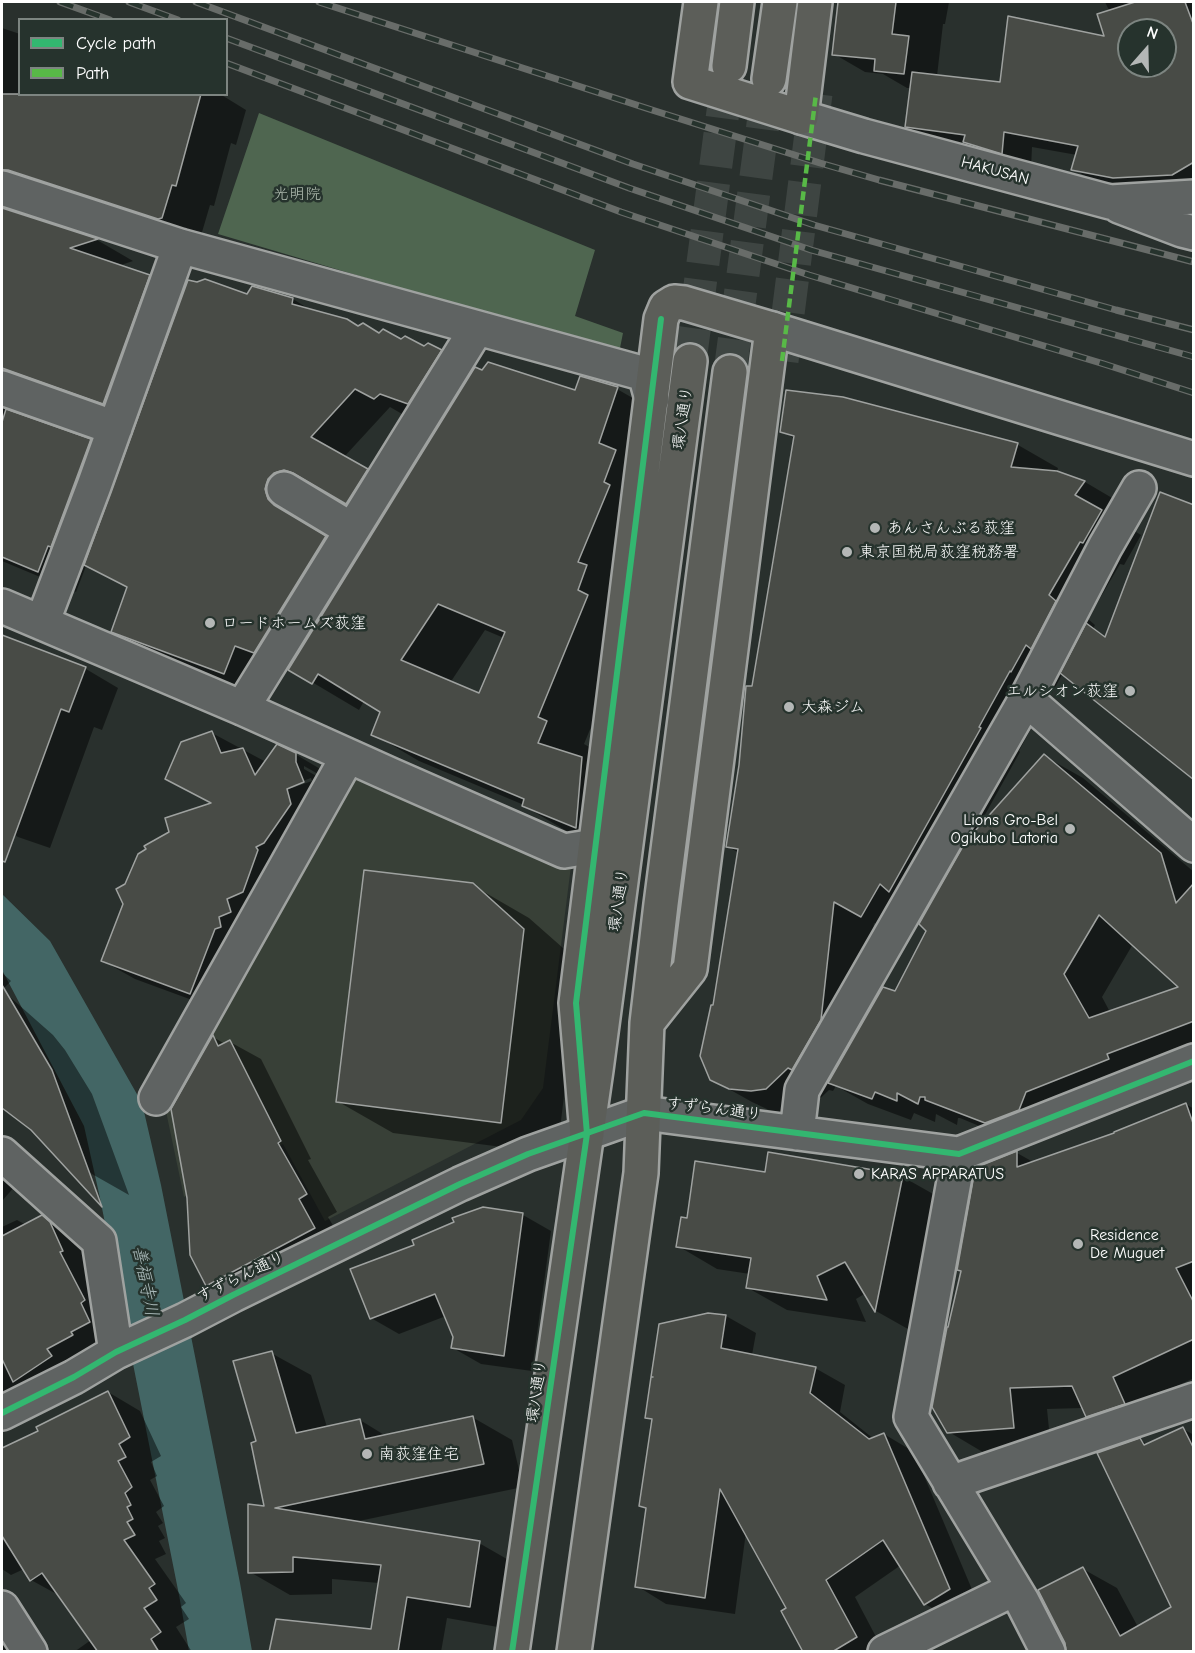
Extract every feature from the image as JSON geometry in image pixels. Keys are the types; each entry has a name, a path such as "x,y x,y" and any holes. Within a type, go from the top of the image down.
{"main road":[{"path":"701,2 690,82 801,117 815,2"},
{"path":"729,66 738,2"},
{"path":"770,79 780,2"},
{"path":"587,1134 576,1004 661,320 666,307 674,302 772,329 690,969 648,1023"},
{"name":"環八通り","path":"512,1652 587,1134 690,362"},
{"path":"574,1652 641,1173 648,1023 730,372"}],"street":[{"name":"HAKUSAN","path":"801,117 1110,202 1194,197"},
{"path":"2,188 180,246 645,374 652,399"},
{"path":"1110,202 1194,233"},
{"path":"42,623 180,246"},
{"path":"242,708 477,328"},
{"path":"772,329 1194,459"},
{"path":"2,388 115,428"},
{"path":"284,489 352,530"},
{"path":"797,1133 802,1090 1026,699 1100,557 1139,489"},
{"path":"2,606 242,708 564,850 595,846"},
{"path":"1026,699 1194,845"},
{"path":"156,1098 348,756"},
{"name":"すずらん通り","path":"2,1413 233,1295 460,1184 528,1154 644,1113 959,1154 1194,1061"},
{"path":"2,1154 99,1241 121,1351"},
{"path":"959,1154 911,1417 1014,1589 1048,1652"},
{"path":"950,1483 1194,1400"},
{"path":"885,1652 1014,1589"},
{"path":"2,1608 30,1652"}],"shaded area":[{"path":"358,773 571,866 543,1088 521,1120 325,1221 283,1144 184,1197 164,1102 342,779"}],"green space":[{"name":"光明院","path":"259,113 595,250 575,316 623,333 619,353 218,234"}],"water":[{"name":"善福寺川","path":"2,894 50,941 142,1103 161,1185 252,1651 189,1651 84,1126 2,970"}],"building":[{"path":"838,2 896,2 892,34 909,36 904,74 874,71 875,59 832,55"},
{"path":"1135,2 1185,2 1194,26 1194,162 1172,175 1113,178 1071,170 1078,146 1004,132 1002,154 963,142 965,135 905,127 912,72 1000,82 1008,16 1104,36 1097,14"},
{"path":"2,94 18,94 18,96 200,96 176,186 172,185 162,218 158,219 2,170"},
{"path":"2,208 98,239 70,248 150,275 103,404 2,368"},
{"path":"205,279 247,294 252,286 293,298 292,304 347,319 358,326 363,323 379,333 383,329 401,339 405,336 424,346 428,343 442,350 408,404 380,394 374,399 355,389 311,437 368,469 346,504 284,470 274,473 268,479 265,489 268,499 274,505 326,536 254,653 235,646 224,674 111,632 127,587 84,565 188,280 197,282"},
{"path":"488,362 575,390 580,376 618,387 599,443 616,450 604,482 610,485 578,562 587,565 578,590 588,595 538,717 547,721 538,743 582,757 576,828 522,806 524,799 371,735 380,712 318,674 312,684 288,670 475,367 482,370","holes":["438,604 505,632 479,693 401,660"]},
{"path":"786,390 843,397 1018,443 1011,467 1057,471 1085,481 1075,495 1102,510 1049,595 1056,601 1031,649 1026,645 1010,671 979,727 981,728 889,892 880,884 861,917 834,902 821,1020 792,1070 788,1068 766,1089 751,1091 729,1089 710,1080 700,1056 711,1005 713,1005 738,849 726,847 739,765 746,686 752,686 794,436 780,432"},
{"path":"6,409 91,439 51,547 48,546 38,572 2,557 2,422"},
{"path":"1160,492 1194,505 1194,780 1060,673 1086,623 1105,637"},
{"path":"2,635 86,667 69,712 61,709 5,862 2,861"},
{"path":"212,731 221,753 243,748 255,775 277,744 296,753 296,762 304,782 287,789 291,804 264,843 256,847 258,850 243,892 227,899 231,912 219,917 221,927 215,929 190,994 101,961 123,904 116,889 125,884 138,854 146,849 144,846 169,832 165,818 211,803 165,779 181,742"},
{"path":"1044,754 1161,853 1176,903 1194,883 1194,1021 1107,1054 1109,1059 1026,1092 1019,1110 985,1123 925,1100 925,1097 920,1097 918,1104 897,1093 897,1101 875,1092 872,1099 828,1083 883,987 895,991 926,931 919,924 966,841","holes":["1099,915 1178,987 1089,1018 1064,974"]},
{"path":"364,870 473,883 524,929 501,1123 336,1102"},
{"path":"2,985 52,1070 102,1207 31,1130 2,1108"},
{"path":"213,1035 218,1046 230,1040 281,1141 278,1143 307,1194 299,1199 315,1228 206,1286 190,1255 187,1198 171,1109"},
{"path":"1186,1103 1194,1126 1194,1261 1176,1268 1194,1303 1194,1339 1113,1377 1125,1404 1086,1417 1072,1386 1010,1388 1014,1428 947,1433 932,1407 947,1327 961,1271 957,1270 975,1169 1017,1151 1017,1167 1114,1133"},
{"path":"768,1152 903,1175 875,1312 845,1262 817,1276 827,1300 746,1288 751,1258 676,1247 681,1217 687,1218 695,1161 765,1172"},
{"path":"483,1207 523,1213 504,1356 451,1348 453,1337 435,1294 370,1319 350,1269 414,1245 412,1240 454,1222 452,1218"},
{"path":"42,1215 50,1222 63,1251 60,1252 85,1300 81,1303 90,1322 71,1332 73,1335 47,1349 52,1356 13,1382 2,1359 2,1236"},
{"path":"708,1313 726,1315 721,1348 816,1367 810,1393 869,1439 884,1433 950,1589 924,1605 883,1540 826,1580 857,1637 832,1652 803,1652 781,1611 786,1608 720,1489 705,1598 635,1587 646,1508 639,1506 652,1419 645,1418 659,1324"},
{"path":"272,1351 296,1433 360,1419 365,1439 473,1416 484,1464 275,1508 480,1541 470,1607 407,1597 398,1652 269,1652 276,1619 371,1629 381,1565 293,1557 293,1572 248,1573 248,1504 264,1506 251,1443 256,1441 233,1361"},
{"path":"108,1391 130,1437 119,1444 126,1457 118,1461 132,1487 125,1493 131,1505 127,1507 133,1519 127,1522 135,1535 124,1540 155,1584 149,1588 157,1600 144,1608 161,1632 151,1639 159,1652 98,1652 42,1573 30,1581 2,1536 2,1448 38,1431 36,1427"},
{"path":"1183,1427 1194,1449 1194,1652 1066,1652 1065,1643 1038,1590 1083,1567 1120,1636 1171,1607 1097,1453 1140,1438 1144,1445"}],"tunnel":[{"path":"690,361 729,66"},
{"path":"730,372 769,79"},
{"path":"782,361 816,94"}],"railway":[{"path":"60,2 104,18"},
{"path":"129,2 173,18"},
{"path":"196,2 633,164 814,225 1194,330"},
{"path":"319,2 820,163 1194,262"},
{"path":"228,39 629,188 811,250 1194,357"},
{"path":"228,64 621,212 809,275 1194,393"}],"marked path":[{"path":"782,361 816,94"}],"cycle path":[{"path":"512,1652 587,1134 576,1003 661,319"},
{"path":"2,1413 74,1377 116,1352 460,1184 528,1154 644,1113 959,1154 1194,1061"}],"place":[{"name":"あんさんぶる荻窪","path":"875,528"},
{"name":"東京国税局荻窪税務署","path":"847,552"},
{"name":"ロードホームズ荻窪","path":"210,623"},
{"name":"エルシオン荻窪","path":"1130,691"},
{"name":"大森ジム","path":"789,707"},
{"name":"Lions Gro-Bel Ogikubo Latoria","path":"1070,829"},
{"name":"KARAS APPARATUS","path":"859,1174"},
{"name":"Residence De Muguet","path":"1078,1244"},
{"name":"南荻窪住宅","path":"367,1454"}]}
